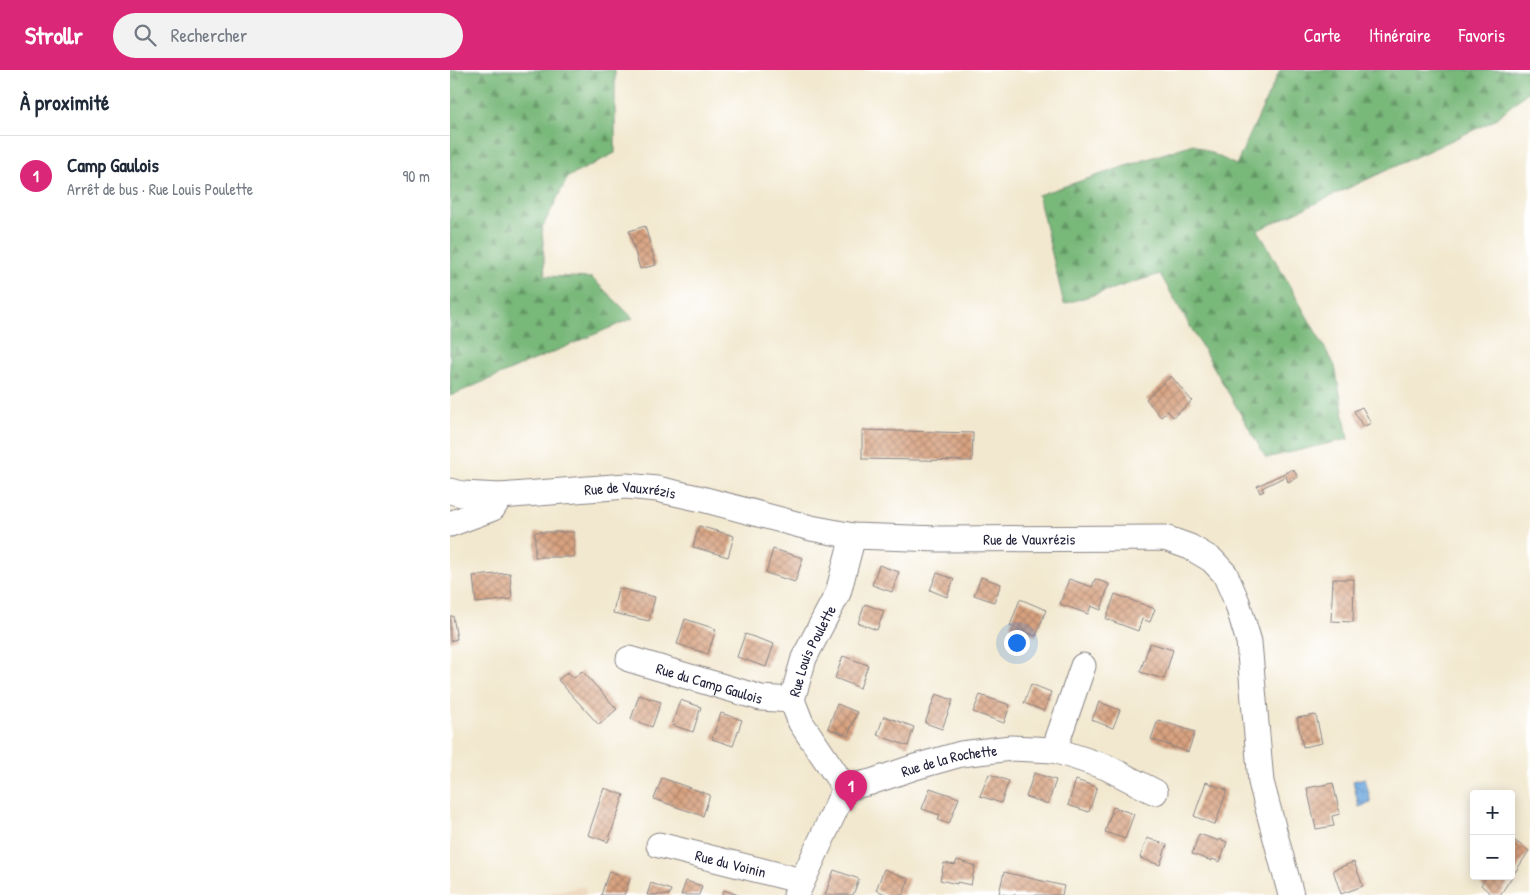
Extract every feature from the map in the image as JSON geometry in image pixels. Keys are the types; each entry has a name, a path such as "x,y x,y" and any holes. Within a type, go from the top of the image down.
{"street":[{"name":"Rue de Vauxrézis","path":"450,491 462,494 500,496 626,486 657,489 702,498 811,528 853,536 939,539 1165,538 1190,547 1212,560 1225,574 1237,602 1249,642 1261,782 1291,895"},
{"path":"450,524 492,508 500,496"},
{"name":"Rue Louis Poulette","path":"844,788 801,723 792,700 804,658 838,593 853,536"},
{"name":"Rue du Camp Gaulois","path":"629,660 762,698 792,700"},
{"path":"1054,750 1083,666"},
{"name":"Rue de la Rochette","path":"844,788 871,782 961,754 1011,748 1054,750 1106,767 1155,792"},
{"path":"799,888 844,788"},
{"name":"Rue du Voinin","path":"659,845 799,888"}],"shaded area":[{"path":"585,886 586,895 537,895"}],"green space":[{"path":"450,70 615,70 615,153 568,177 542,228 545,276 592,278 633,318 450,396"},
{"path":"1280,70 1530,70 1530,90 1493,121 1258,230 1335,366 1348,439 1266,458 1160,274 1064,304 1038,195 1193,144 1236,165"}],"water":[{"path":"1365,778 1371,803 1359,807 1353,781"}],"building":[{"path":"645,226 656,265 640,269 629,231"},
{"path":"1171,376 1192,401 1173,417 1168,411 1161,417 1146,399"},
{"path":"1362,407 1371,423 1363,427 1354,411"},
{"path":"862,430 973,433 972,461 862,459"},
{"path":"1293,469 1298,477 1288,482 1286,476 1262,488 1264,491 1260,493 1257,486"},
{"path":"699,526 734,536 728,557 693,547"},
{"path":"535,532 574,532 574,557 535,557"},
{"path":"773,549 803,558 795,582 766,573"},
{"path":"879,565 899,572 892,592 872,585"},
{"path":"510,573 512,599 476,603 473,576"},
{"path":"937,573 954,579 947,597 930,590"},
{"path":"981,577 1001,584 994,602 974,595"},
{"path":"1069,579 1092,587 1095,579 1109,584 1101,610 1091,606 1088,614 1060,604"},
{"path":"1333,579 1354,579 1353,622 1331,621"},
{"path":"618,588 655,597 649,621 613,613"},
{"path":"1115,594 1155,609 1150,622 1142,619 1138,631 1106,619"},
{"path":"1020,599 1046,610 1036,636 1010,626"},
{"path":"865,604 884,611 877,630 858,623"},
{"path":"450,616 453,616 457,639 450,641"},
{"path":"685,619 716,629 708,654 677,644"},
{"path":"745,634 774,644 766,667 737,657"},
{"path":"1150,643 1173,650 1164,679 1140,672"},
{"path":"843,656 868,665 860,688 835,678"},
{"path":"582,671 617,709 599,725 558,680 568,672 574,678"},
{"path":"1031,684 1051,692 1044,711 1024,703"},
{"path":"936,694 953,700 942,729 925,723"},
{"path":"639,695 661,702 652,727 631,719"},
{"path":"980,695 1010,705 1004,723 973,712"},
{"path":"680,700 701,707 693,732 672,725"},
{"path":"1099,702 1120,710 1113,728 1092,720"},
{"path":"837,704 857,712 848,736 828,728"},
{"path":"721,713 742,720 733,746 712,739"},
{"path":"1316,715 1322,743 1303,747 1297,718"},
{"path":"884,716 914,727 908,746 877,735"},
{"path":"1158,720 1195,732 1188,752 1151,739"},
{"path":"1034,773 1056,780 1048,804 1026,797"},
{"path":"989,774 1009,781 1001,803 980,796"},
{"path":"662,778 710,795 703,816 654,799"},
{"path":"1076,780 1097,787 1089,812 1068,805"},
{"path":"1206,782 1227,790 1215,825 1194,816"},
{"path":"1333,783 1340,814 1332,816 1334,826 1316,829 1307,788"},
{"path":"604,788 624,795 608,842 588,835"},
{"path":"930,788 959,798 949,824 938,820 940,815 922,809"},
{"path":"1113,807 1134,814 1125,839 1105,832"},
{"path":"1199,834 1227,842 1220,862 1192,854"},
{"path":"1147,838 1167,845 1160,865 1140,858"},
{"path":"1515,841 1529,851 1515,872"},
{"path":"957,860 975,866 971,885 940,880 944,863 955,865"},
{"path":"1354,862 1363,886 1341,894 1333,870"},
{"path":"884,869 909,879 903,895 888,895 876,890"},
{"path":"834,870 859,879 853,895 825,895"},
{"path":"609,871 630,879 624,895 601,895"},
{"path":"1004,872 1064,886 1062,895 1007,895 999,893"},
{"path":"1484,880 1510,880 1500,895 1492,895 1481,885"},
{"path":"686,881 702,886 699,895 681,895"},
{"path":"651,883 671,890 669,895 647,895"},
{"path":"724,890 738,895 722,895"}],"place":[{"name":"Camp Gaulois","path":"851,811"}]}
